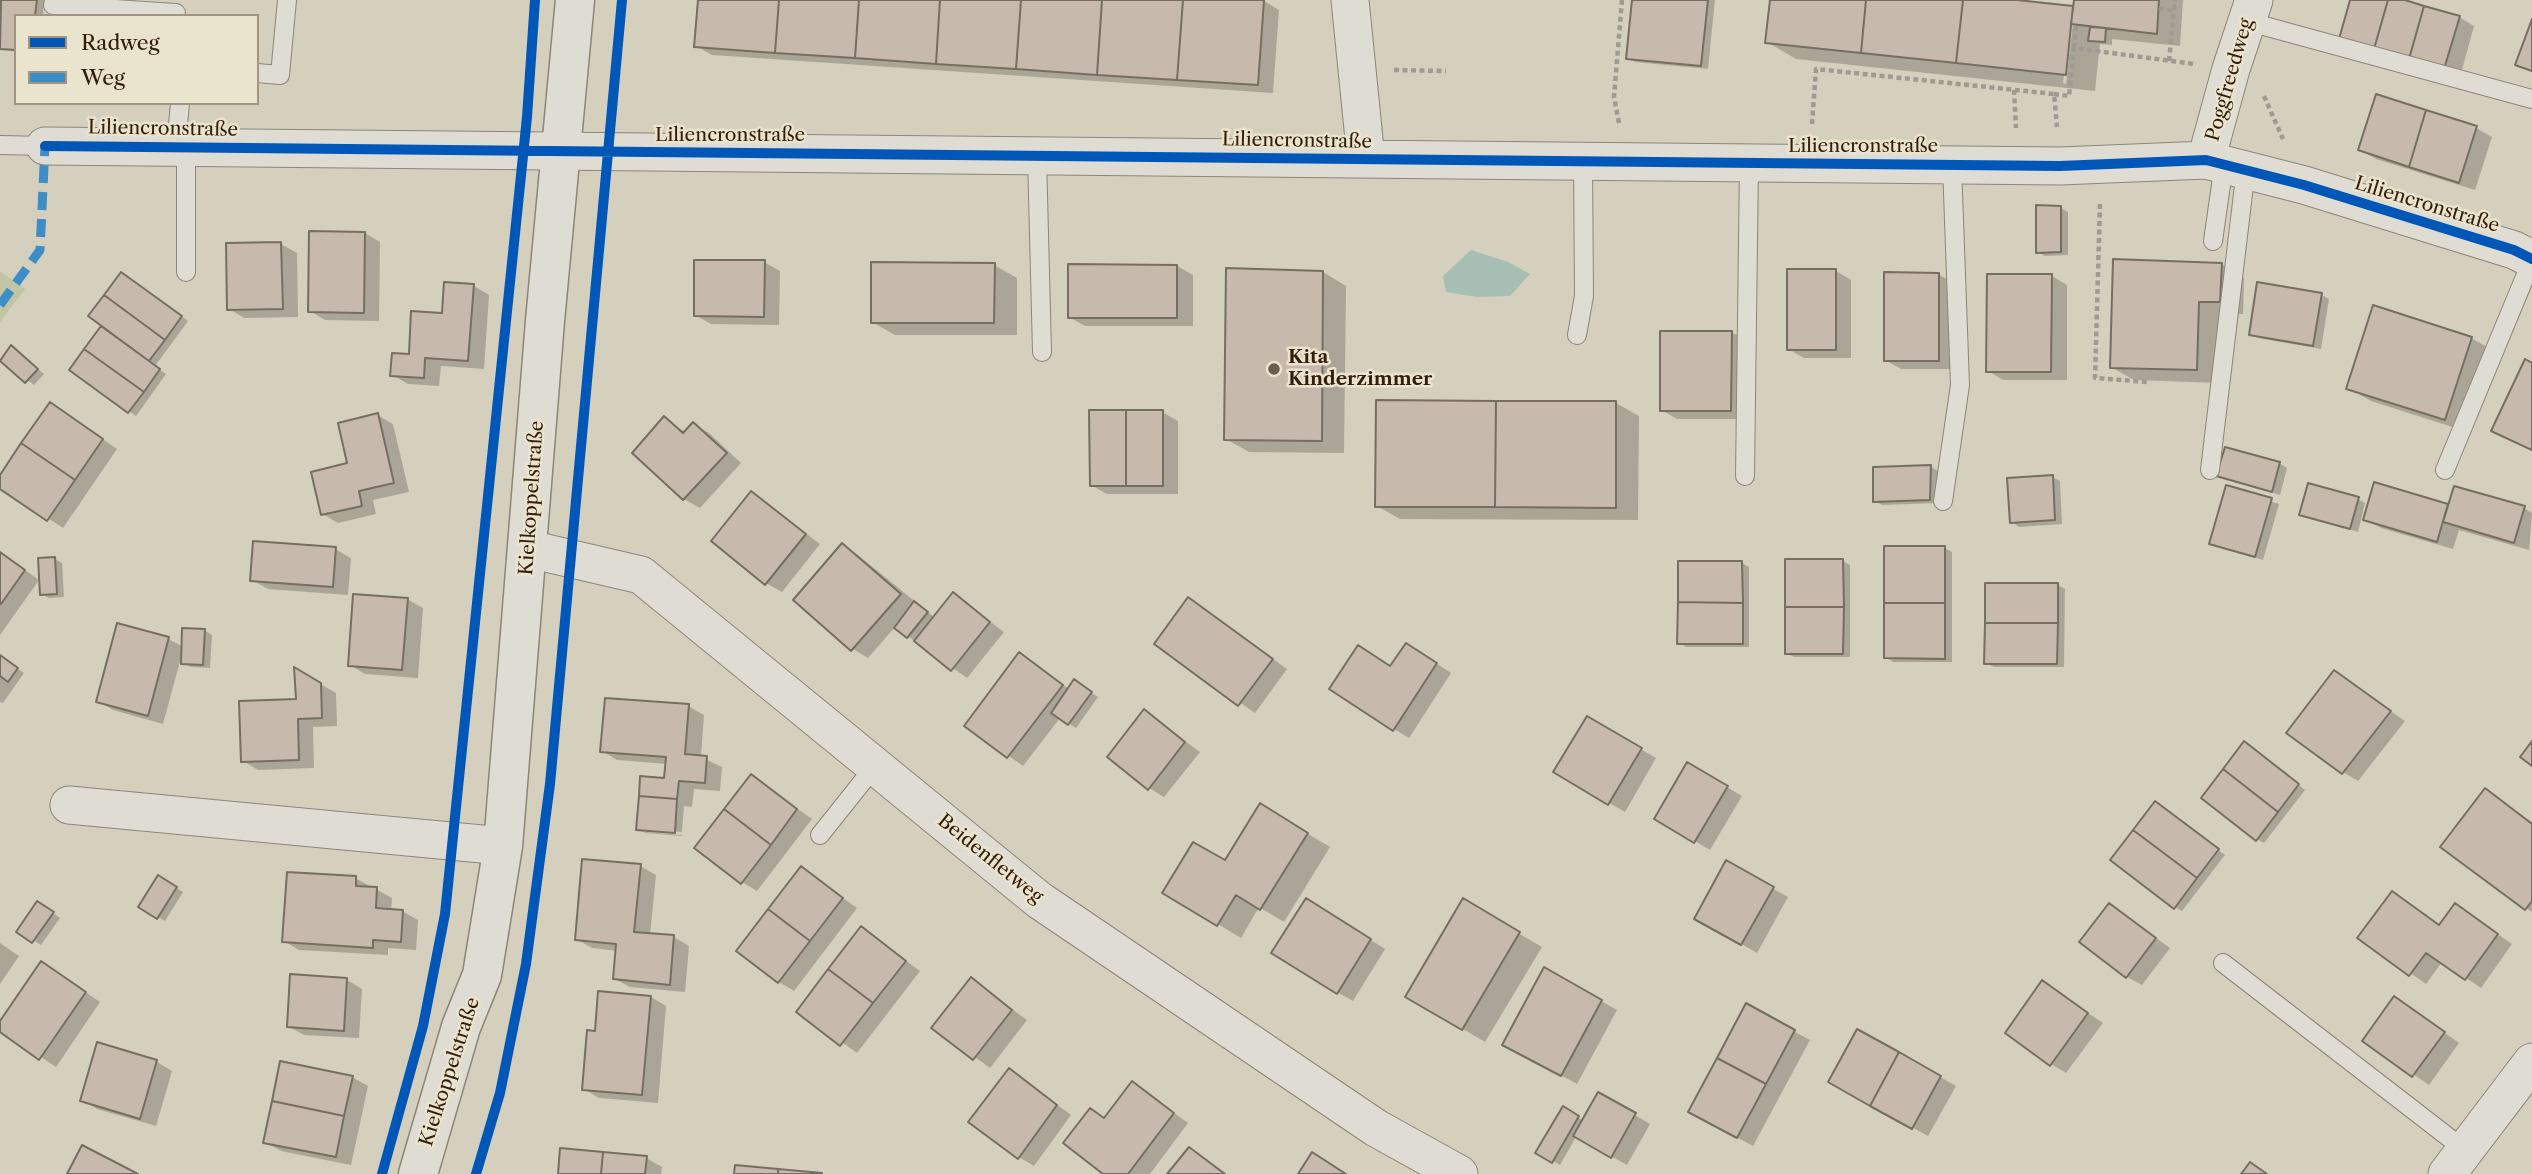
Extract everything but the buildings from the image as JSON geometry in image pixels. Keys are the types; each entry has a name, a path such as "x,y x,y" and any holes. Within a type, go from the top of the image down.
{"street":[{"name":"Kielkoppelstraße","path":"418,1174 461,1027 482,975 503,846 529,549 545,321 575,0"},
{"path":"1350,0 1366,159"},
{"name":"Poggfreedweg","path":"2226,164 2243,33"},
{"name":"Liliencronstraße","path":"45,146 1810,164 2226,164 2304,185 2514,250 2532,260"},
{"name":"Beidenfletweg","path":"529,549 642,575 1039,900 1376,1128 1459,1174"},
{"path":"69,804 503,846"},
{"path":"2456,1162 2528,1074"}],"lane":[{"path":"54,0 53,5 176,10"},
{"path":"259,73 280,75 287,0"},
{"path":"2243,33 2532,99"},
{"path":"180,105 186,272"},
{"path":"0,145 45,146"},
{"path":"1037,156 1042,352"},
{"path":"1577,335 1584,296 1583,161"},
{"path":"1745,477 1749,163"},
{"path":"2213,241 2226,164"},
{"path":"2210,470 2226,164"},
{"path":"1943,501 1960,385 1952,165"},
{"path":"2445,470 2532,260"},
{"path":"820,835 875,766"},
{"path":"2223,963 2456,1162"}],"path":[{"path":"1622,0 1614,97 1626,162"},
{"path":"2169,61 2175,0"},
{"path":"2159,8 2174,11"},
{"path":"1810,164 1816,69 2069,96 2076,26"},
{"path":"2074,48 2169,61 2243,33 2304,185"},
{"path":"1384,69 1446,71"},
{"path":"2054,94 2060,166"},
{"path":"2101,165 2095,378 2148,382"}],"shaded area":[{"path":"1471,250 1508,262 1530,274 1510,296 1477,297 1446,292 1443,276"},
{"path":"0,271 25,289 0,322"}],"marked path":[{"path":"0,305 40,250 45,146"}],"cycle path":[{"path":"382,1174 423,1026 445,914 527,117 535,0"},
{"path":"476,1174 500,1093 526,964 550,784 622,0"},
{"path":"45,146 2060,166 2206,160 2304,185 2514,250 2532,259"}],"place":[{"name":"Kita Kinderzimmer","path":"1274,369"}]}
